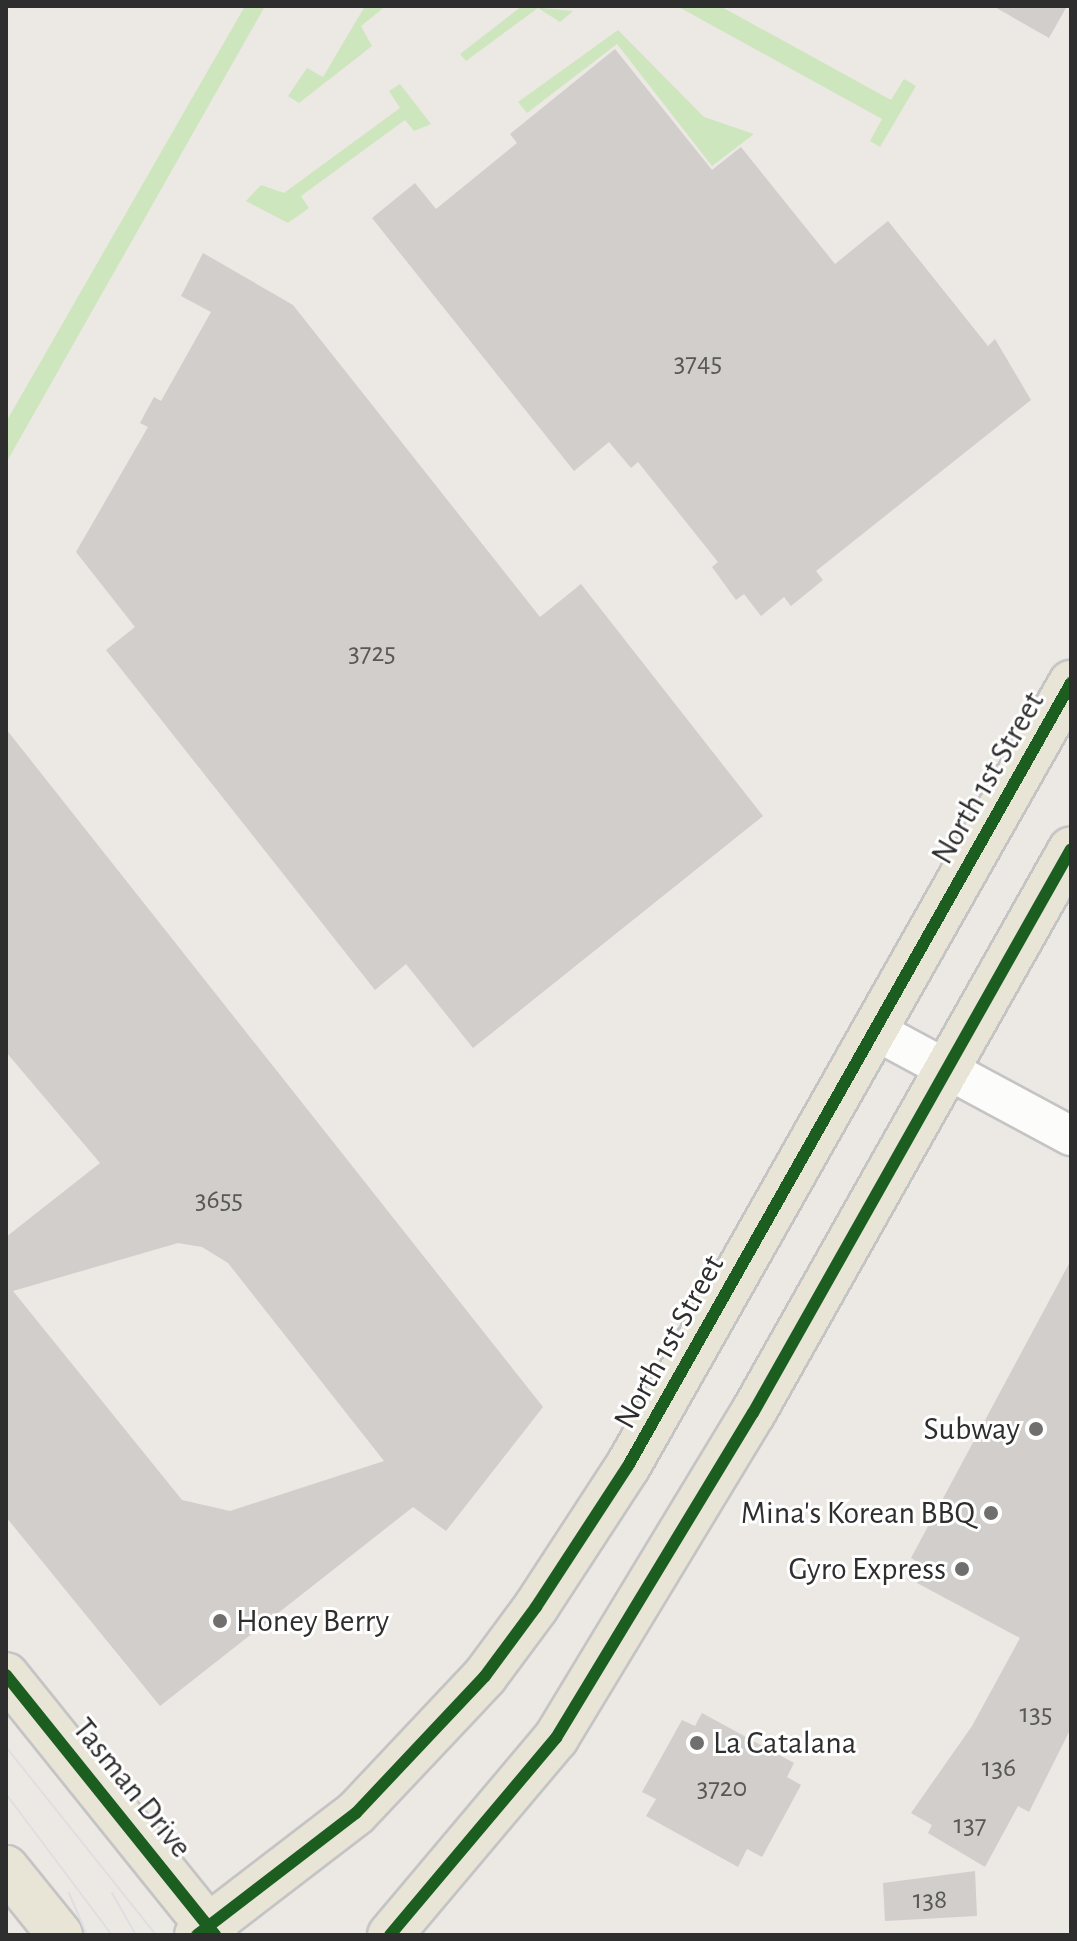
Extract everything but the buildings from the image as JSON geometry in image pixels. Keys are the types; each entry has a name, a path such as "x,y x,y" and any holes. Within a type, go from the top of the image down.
{"main road":[{"name":"North 1st Street","path":"207,1932 356,1813 485,1676 536,1607 628,1466 1071,683"},
{"path":"390,1935 556,1738 745,1426 1071,849"},
{"name":"Tasman Drive","path":"6,1675 207,1932"},
{"path":"6,1868 60,1935"}],"street":[{"path":"874,1030 1071,1136"}],"green space":[{"path":"245,6 265,6 6,463 6,422"},
{"path":"365,6 386,6 361,26 372,46 299,103 288,96 307,68 323,77"},
{"path":"522,6 573,11 560,22 538,8 466,61 460,54"},
{"path":"677,6 720,6 891,100 904,79 916,86 880,147 870,141 882,119"},
{"path":"618,30 704,117 754,134 712,166 617,44 527,113 518,102"},
{"path":"400,84 431,124 414,131 405,120 301,196 309,208 288,223 246,201 261,185 284,193 400,108 389,91"}],"tram line":[{"path":"6,1747 156,1935"},
{"path":"6,1794 112,1935"},
{"path":"69,1893 87,1935"},
{"path":"112,1893 136,1935"}],"cycle path":[{"path":"197,1935 356,1813 485,1676 536,1607 628,1466 1071,683"},
{"path":"390,1935 556,1738 753,1413 1071,849"},
{"path":"6,1675 215,1935"}],"place":[{"name":"Subway","path":"1036,1429"},
{"name":"Mina's Korean BBQ","path":"991,1513"},
{"name":"Gyro Express","path":"962,1569"},
{"name":"Honey Berry","path":"220,1621"},
{"name":"La Catalana","path":"697,1743"}]}
